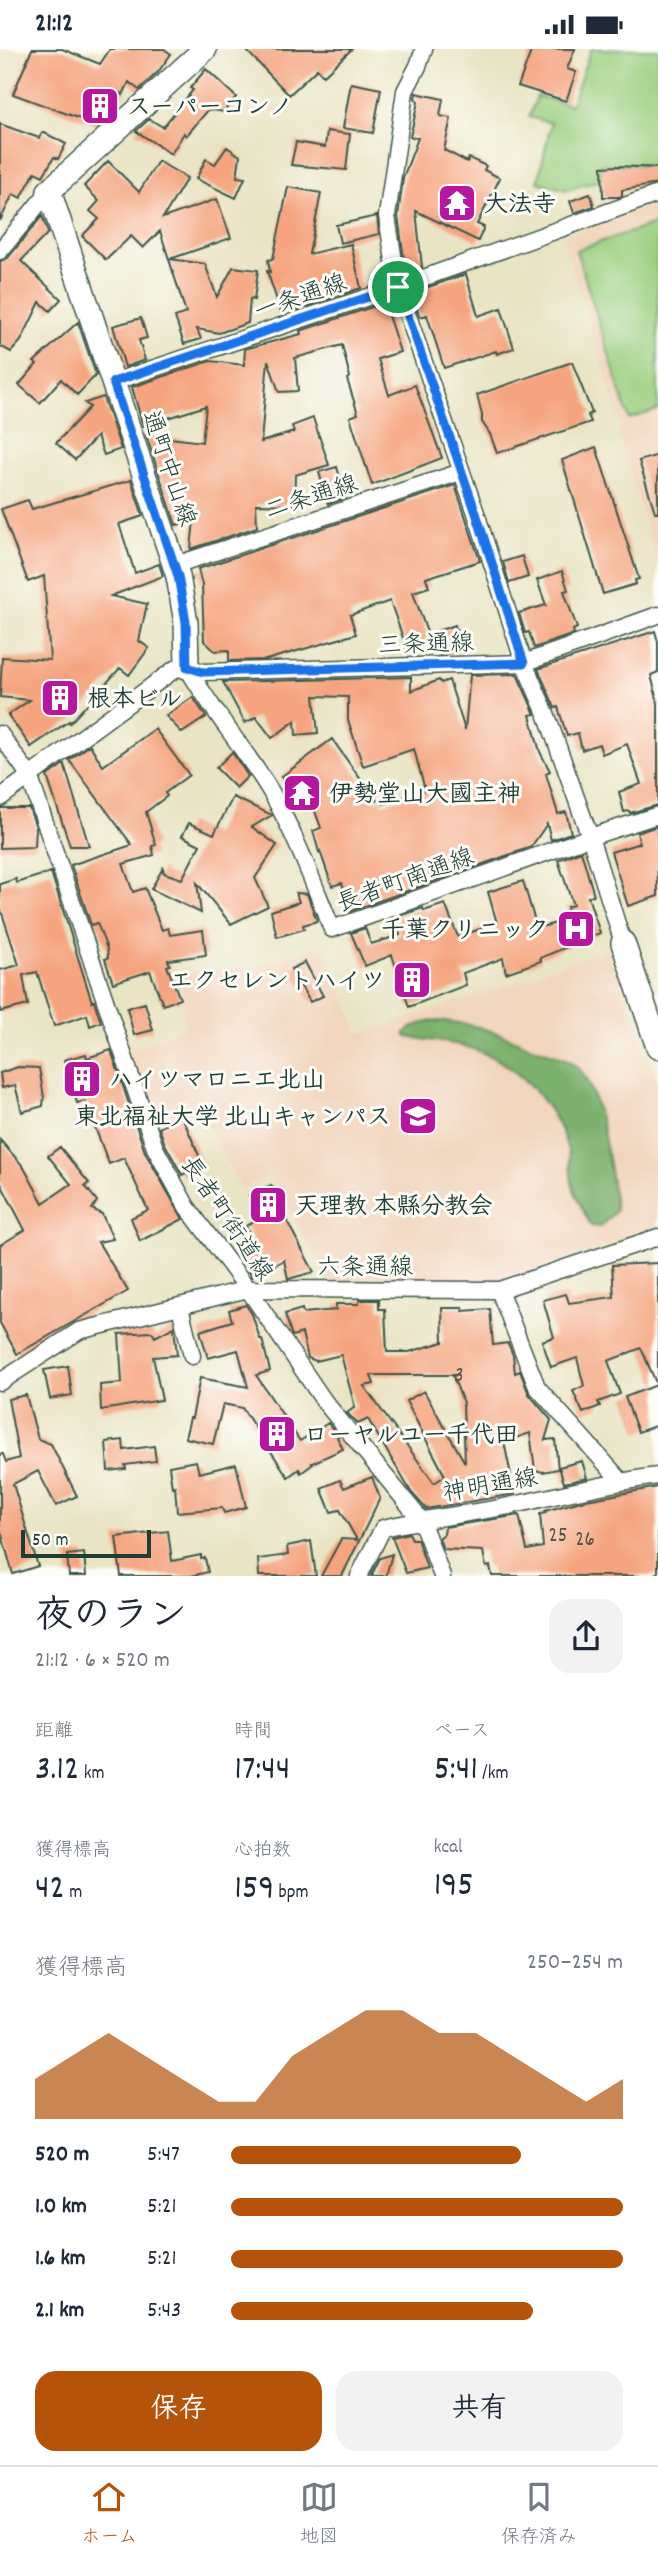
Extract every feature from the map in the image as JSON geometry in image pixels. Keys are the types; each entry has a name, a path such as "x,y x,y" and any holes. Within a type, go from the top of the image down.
{"street":[{"path":"0,251 49,191 205,49"},
{"path":"424,49 405,91 387,216 398,287 524,663 547,716 590,837 658,1047"},
{"name":"通町中山線","path":"49,191 175,565 186,622 187,667"},
{"name":"一条通線","path":"113,382 398,287 658,194"},
{"name":"二条通線","path":"175,565 461,472"},
{"name":"三条通線","path":"187,667 203,672 524,663 658,615"},
{"path":"0,798 175,669 187,667"},
{"name":"長者町南通線","path":"187,667 271,792 292,834 332,929 658,815"},
{"name":"長者町街道線","path":"0,734 29,775 155,1148 187,1207 248,1289 324,1401 421,1520 442,1576"},
{"name":"六条通線","path":"0,1382 79,1331 248,1289 499,1290 658,1237"},
{"path":"499,1290 537,1387 621,1481"},
{"path":"180,1307 192,1356"},
{"name":"神明通線","path":"359,1576 383,1528 658,1476"}],"shaded area":[{"path":"658,203 658,565 618,432 621,425 562,237"},
{"name":"東北福祉大学 北山キャンパス","path":"321,947 325,949 359,1034 536,976 543,971 608,949 658,1083 658,1228 500,1283 329,1281 270,1176 241,1189 204,1118 150,1113 129,1052 184,1027 181,973 254,967"}],"green space":[{"path":"591,49 658,49 658,166 601,164 600,180 567,190 538,182 551,123 529,117 537,96 571,105"},
{"path":"658,223 658,410 629,419 576,250"},
{"path":"432,1021 456,1022 491,1031 563,1058 574,1064 583,1074 598,1110 616,1211 600,1227 591,1226 577,1199 566,1144 544,1102 521,1077 495,1058 463,1046 407,1037 405,1033 414,1026"}],"building":[{"path":"32,49 62,49 100,64 110,49 164,49 171,54 158,72 139,90 129,82 123,95 120,93 108,118 100,126 13,94"},
{"path":"245,49 352,49 323,76 317,69 289,95"},
{"path":"532,49 575,49 567,69 576,72 566,101 518,86"},
{"path":"206,69 236,97 223,112 209,109 186,136 184,133 171,154 136,131 149,119 163,127"},
{"path":"351,83 381,89 373,133 343,128"},
{"path":"416,93 443,99 440,116 451,118 444,150 467,162 469,158 486,166 484,170 500,178 477,224 484,227 478,241 416,211 422,267 406,273 398,216 403,178 418,138 410,137 418,102"},
{"path":"0,124 39,138 43,132 66,144 58,159 54,157 43,176 35,172 21,198 13,194 0,221"},
{"path":"327,131 350,134 346,170 291,165 296,142 325,147"},
{"path":"227,147 240,156 237,177 245,178 236,198 196,179 206,159 215,164"},
{"path":"108,161 139,192 158,161 187,178 163,218 217,199 231,238 170,259 205,264 217,297 233,267 258,270 254,300 250,299 248,323 219,333 197,329 201,339 184,344 175,317 186,313 160,231 143,248 131,236 106,260 82,236 99,219 90,211 99,201 84,186"},
{"path":"602,167 658,168 658,184 622,190 622,196 619,197 603,197"},
{"path":"288,187 321,193 309,254 351,244 361,288 294,311 293,308 281,312 267,271 270,272 268,260 273,259"},
{"path":"590,194 594,206 574,213 570,201"},
{"path":"42,216 48,233 21,261 61,299 50,311 40,302 21,341 11,352 0,346 0,261 8,258"},
{"path":"377,216 379,234 340,243 336,225"},
{"path":"466,274 478,316 501,308 514,348 444,368 427,315 420,317 411,293"},
{"path":"384,303 400,352 378,359 389,395 415,385 442,458 372,485 350,417 358,414 347,379 350,377 342,345 295,358 298,391 279,392 268,360 261,442 294,432 292,426 313,418 329,465 295,475 294,505 256,504 257,527 191,549 194,520 176,525 146,435 202,442 206,406 143,426 132,387 210,361 244,365 245,349 301,334 300,331"},
{"path":"141,318 147,338 139,340 145,360 125,367 113,326"},
{"path":"78,322 96,375 77,395 61,379 40,403 19,385 37,364 34,362"},
{"path":"572,362 592,413 588,415 591,422 497,453 482,422 477,395"},
{"path":"103,397 121,449 104,455 97,436 75,460 56,443 90,407 85,403"},
{"path":"596,447 639,579 635,580 636,584 603,594 562,460"},
{"path":"658,455 658,512 655,512 639,461"},
{"path":"337,467 346,498 328,504 319,472"},
{"path":"131,480 143,516 119,524 135,573 159,564 163,576 111,596 147,604 139,641 149,648 129,675 120,668 70,723 69,721 31,747 8,715 30,700 0,697 2,657 50,660 44,576 28,582 1,509 28,500 32,509"},
{"path":"455,485 480,561 426,578 429,587 413,592 430,641 407,649 390,601 350,615 356,634 266,660 229,661 229,650 215,651 204,641 202,585 198,569"},
{"path":"522,556 528,577 509,583 503,562"},
{"path":"562,571 568,590 564,591 577,628 573,630 574,634 534,648 529,632 525,633 519,613 546,605 537,580"},
{"path":"455,625 462,650 440,655 434,632"},
{"path":"655,631 658,642 658,672 651,675 658,703 658,805 630,813 624,812 619,792 641,784 627,744 602,754 599,744 582,750 578,733 567,736 558,707 555,708 538,669"},
{"path":"517,674 535,714 530,715 540,752 550,771 546,774 558,814 566,812 571,833 551,840 547,824 531,847 351,911 342,883 332,886 319,852 313,831 321,828 309,794 299,800 281,777 332,739 376,801 381,799 383,804 425,790 414,749 363,766 348,720 348,697 314,696 318,733 296,735 295,721 272,738 256,717 245,723 223,682 411,677 411,691 439,680 441,683 449,680 465,730 470,675"},
{"path":"193,697 206,717 182,733 166,716"},
{"path":"155,729 189,775 146,812 156,845 152,846 154,855 123,864 133,892 145,888 162,930 168,928 170,935 203,930 206,955 168,960 170,965 167,966 180,999 163,1005 150,971 113,983 105,959 108,958 107,949 97,923 91,925 71,865 132,845 69,760 90,745 103,766"},
{"path":"232,752 248,776 236,788 216,768"},
{"path":"64,764 89,846 70,846 47,776"},
{"path":"233,797 272,815 252,827 277,845 255,878 268,906 231,924 197,883 201,913 151,889 163,868 164,873 182,879 200,845 182,836 189,823 214,834"},
{"path":"0,808 29,808 36,827 35,847 0,848"},
{"path":"657,826 658,896 628,906 611,852 640,843 637,833"},
{"path":"581,851 594,895 588,897 600,933 540,958 541,961 506,973 503,958 463,973 466,985 409,1007 392,955 365,966 351,933 365,928 371,944 400,935 396,917 445,904 458,937 497,923 488,892 523,881 537,928 564,921 563,919 569,917 567,907 573,905 558,860"},
{"path":"51,872 92,1002 94,1001 101,1022 90,1026 87,1015 54,1026 37,972 23,975 28,1005 0,1012 0,970 19,965 0,907 0,884 16,879 17,883"},
{"path":"296,893 307,894 317,921 303,925 304,929 277,937 271,911 299,902"},
{"path":"305,962 323,996 310,1002 291,969"},
{"path":"145,1003 153,1030 134,1035 127,1008"},
{"path":"111,1050 145,1152 183,1219 140,1241 131,1218 148,1210 124,1158 109,1164 85,1101 77,1103 64,1060 86,1054 87,1058"},
{"path":"18,1067 39,1068 43,1106 22,1112 15,1085 2,1088 0,1073"},
{"path":"182,1116 203,1165 182,1175 159,1128"},
{"path":"0,1140 23,1166 43,1203 71,1184 48,1156 60,1147 89,1183 85,1186 97,1201 92,1209 102,1214 113,1239 98,1242 128,1291 17,1354 0,1323 0,1245 25,1230 0,1182"},
{"path":"271,1185 314,1272 288,1279 284,1260 252,1277 243,1256 256,1249 246,1226 260,1216 249,1195"},
{"path":"658,1263 658,1425 638,1432 625,1397 657,1385 641,1348 608,1361 620,1394 598,1402 600,1406 583,1413 573,1391 584,1386 577,1358 551,1367 542,1341 554,1337 543,1300 566,1294 569,1303 614,1297 612,1265"},
{"path":"359,1300 379,1300 379,1309 385,1309 387,1352 409,1352 443,1342 442,1308 463,1308 463,1311 490,1309 493,1345 508,1343 513,1355 515,1373 520,1371 529,1394 551,1420 545,1440 555,1439 558,1469 543,1472 535,1470 530,1433 504,1442 515,1494 426,1509 411,1492 368,1419 358,1424 347,1413 355,1407 341,1355 316,1361 308,1358 302,1333 292,1336 285,1314 302,1309 303,1313 336,1310 336,1304 359,1304","holes":["371,1375 456,1375 453,1376 463,1403 465,1463 424,1391 406,1401 445,1476 434,1483 364,1386 374,1384"]},
{"path":"246,1305 262,1339 270,1371 256,1375 300,1441 328,1423 339,1436 337,1437 343,1449 312,1463 301,1473 299,1469 288,1477 242,1408 223,1404 213,1444 185,1438 200,1378 248,1387 238,1350 208,1358 200,1331 232,1321 229,1310"},
{"path":"174,1327 177,1355 153,1357 162,1400 101,1410 100,1385 122,1383 119,1334 152,1332 155,1337"},
{"path":"68,1366 72,1395 50,1399 44,1370"},
{"path":"26,1395 38,1439 51,1444 77,1496 56,1506 38,1471 13,1484 38,1566 13,1574 0,1528 0,1454 3,1454 6,1462 19,1458 8,1399"},
{"path":"123,1440 124,1450 154,1446 156,1461 125,1465 126,1469 108,1471 106,1442"},
{"path":"196,1461 199,1473 236,1464 246,1507 224,1513 222,1508 177,1512 175,1486 172,1487 169,1466"},
{"path":"582,1461 587,1478 564,1483 559,1467"},
{"path":"372,1477 380,1498 342,1576 321,1576 341,1539 357,1540 340,1510 331,1512 321,1488 340,1480 344,1488"},
{"path":"658,1487 658,1572 651,1576 492,1576 490,1566 486,1567 483,1551 443,1549 439,1538 444,1534 445,1527 519,1515 527,1550 543,1547 540,1514 546,1513 545,1511 581,1501"},
{"path":"168,1531 172,1561 201,1555 201,1559 205,1558 208,1572 191,1576 121,1576 116,1537"},
{"path":"409,1533 412,1539 417,1539 427,1568 406,1573 392,1537"},
{"path":"311,1541 316,1576 259,1576 258,1559 288,1555 287,1546"},
{"path":"84,1553 86,1576 69,1576 67,1555"},
{"path":"392,1554 386,1576 371,1576 380,1558"}],"place":[{"name":"スーパーコンノ","path":"100,106"},
{"name":"大法寺","path":"457,203"},
{"name":"根本ビル","path":"60,698"},
{"name":"伊勢堂山大國主神","path":"302,793"},
{"name":"千葉クリニック","path":"576,929"},
{"name":"エクセレントハイツ","path":"412,980"},
{"name":"ハイツマロニエ北山","path":"82,1079"},
{"name":"東北福祉大学 北山キャンパス","path":"418,1116"},
{"name":"天理教 本縣分教会","path":"268,1205"},
{"name":"ローヤルユー千代田","path":"277,1434"}],"route":[{"path":"398,287 476,513 524,663 203,672 187,667 186,622 178,576 113,382 398,287"}]}
